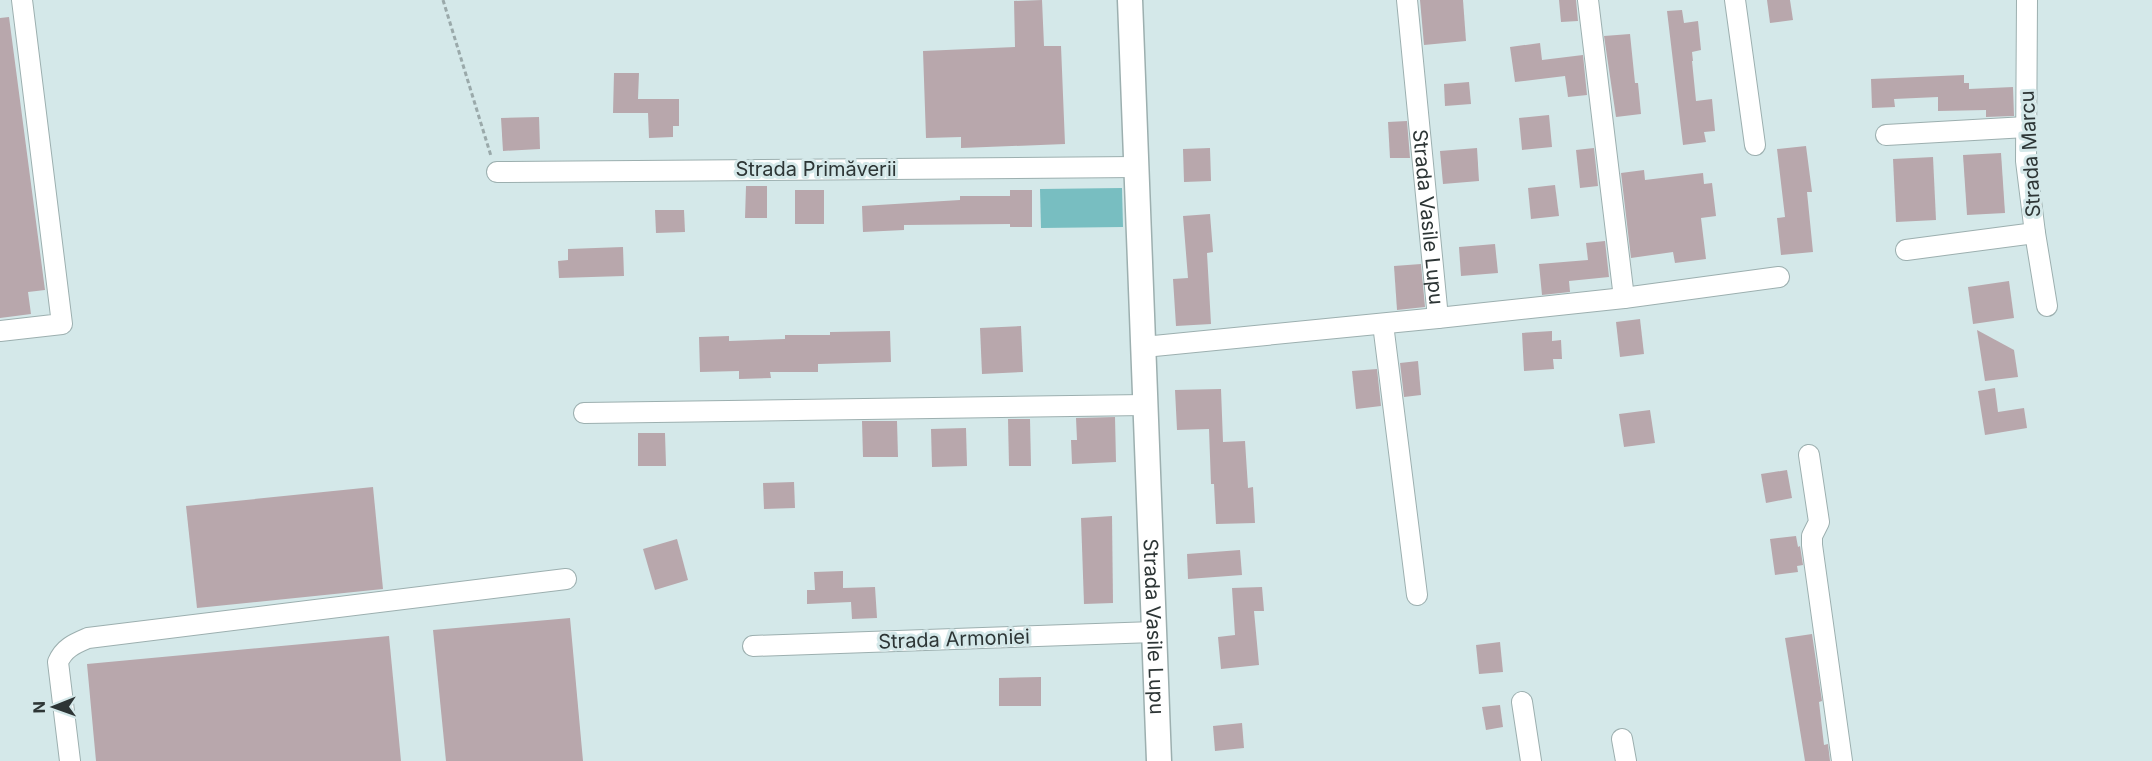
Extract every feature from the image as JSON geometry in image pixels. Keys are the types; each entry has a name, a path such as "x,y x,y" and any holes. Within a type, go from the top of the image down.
{"main road":[{"name":"Strada Vasile Lupu","path":"1130,0 1159,761"}],"street":[{"path":"0,331 62,324 21,0"},
{"name":"Strada Vasile Lupu","path":"1143,348 1438,318 1407,0"},
{"path":"1588,0 1624,297"},
{"path":"1735,0 1755,145"},
{"name":"Strada Marcu","path":"2027,0 2027,173 2047,306"},
{"path":"1886,135 2026,127"},
{"name":"Strada Primăverii","path":"496,172 1136,167"},
{"path":"1906,250 2035,233"},
{"path":"1438,318 1779,277"},
{"path":"1383,324 1417,595"},
{"path":"584,413 1145,405"},
{"path":"1809,455 1819,522 1812,536 1812,546 1842,761"},
{"path":"70,761 58,662 62,652 88,638 104,634 566,579"},
{"name":"Strada Armoniei","path":"753,646 1154,632"},
{"path":"1522,702 1531,761"},
{"path":"1622,739 1626,761"}],"path":[{"path":"443,0 496,172"}],"shaded area":[{"path":"1122,188 1123,227 1041,228 1040,189"}],"building":[{"path":"1042,0 1044,46 1061,46 1065,144 961,148 961,137 926,138 923,51 1015,47 1014,1"},
{"path":"1420,0 1463,0 1466,41 1424,45"},
{"path":"1559,0 1576,0 1578,21 1561,22"},
{"path":"1767,0 1790,0 1793,20 1770,23"},
{"path":"1682,10 1684,23 1698,21 1701,50 1692,52 1696,101 1712,99 1715,131 1704,132 1706,142 1683,145 1667,11"},
{"path":"9,17 45,290 28,292 31,314 0,318 0,18"},
{"path":"1630,34 1641,114 1616,117 1604,36"},
{"path":"1540,43 1542,60 1583,55 1587,95 1568,97 1565,76 1515,82 1510,47"},
{"path":"614,73 639,73 638,99 679,99 679,126 673,126 673,137 649,138 648,113 613,113"},
{"path":"1964,75 1964,83 1969,83 1969,89 2013,87 2014,116 1986,117 1986,110 1938,111 1938,97 1894,99 1895,107 1872,108 1871,79"},
{"path":"1469,82 1471,104 1445,106 1444,84"},
{"path":"1549,115 1552,147 1522,150 1519,118"},
{"path":"539,117 540,149 503,151 501,118"},
{"path":"1407,121 1410,158 1390,158 1388,122"},
{"path":"1806,146 1812,192 1807,192 1813,252 1781,255 1777,218 1785,217 1777,149"},
{"path":"1210,148 1211,181 1184,182 1183,149"},
{"path":"1477,148 1479,181 1443,184 1440,151"},
{"path":"1594,148 1598,186 1580,188 1576,150"},
{"path":"2001,153 2005,213 1967,215 1963,155"},
{"path":"1933,157 1936,220 1896,222 1893,159"},
{"path":"1644,170 1645,180 1703,173 1704,184 1712,183 1716,216 1701,218 1706,259 1675,263 1673,252 1631,258 1621,173"},
{"path":"1555,185 1559,216 1531,219 1528,188"},
{"path":"746,186 767,186 767,218 745,218"},
{"path":"795,190 824,190 824,224 795,224"},
{"path":"1010,190 1032,190 1032,227 1010,227 1010,224 904,225 904,230 863,232 862,206 960,200 960,196 1010,196"},
{"path":"655,210 684,210 685,232 656,233"},
{"path":"1210,214 1213,252 1207,253 1211,324 1176,326 1173,279 1188,278 1183,216"},
{"path":"1605,241 1609,277 1569,281 1570,292 1542,295 1539,264 1588,260 1586,243"},
{"path":"1495,244 1498,273 1461,276 1459,247"},
{"path":"623,247 624,276 559,278 558,261 568,260 568,249"},
{"path":"1421,264 1425,307 1397,310 1394,266"},
{"path":"2009,281 2014,318 1973,324 1968,287"},
{"path":"1640,319 1644,354 1620,357 1616,322"},
{"path":"1021,326 1023,372 982,374 980,328"},
{"path":"1977,330 2014,350 2018,377 1985,381"},
{"path":"890,331 891,362 818,364 818,372 770,372 771,378 739,379 739,371 700,372 699,337 729,336 729,341 785,339 785,335 830,335 830,332"},
{"path":"1552,331 1552,341 1561,340 1562,359 1553,359 1554,369 1524,371 1522,333"},
{"path":"1418,361 1421,395 1404,397 1400,363"},
{"path":"1377,369 1381,406 1356,409 1352,371"},
{"path":"1995,388 1998,412 2024,408 2027,428 1985,435 1978,391"},
{"path":"1221,389 1223,442 1245,441 1248,488 1253,487 1255,523 1216,524 1214,484 1211,484 1209,429 1177,430 1175,390"},
{"path":"1650,410 1655,443 1624,447 1619,414"},
{"path":"1115,417 1116,462 1072,464 1071,440 1077,440 1076,418"},
{"path":"1008,419 1030,419 1031,466 1009,466"},
{"path":"862,421 897,421 898,457 863,457"},
{"path":"966,428 967,466 932,467 931,429"},
{"path":"638,433 665,433 666,466 638,466"},
{"path":"1787,470 1792,498 1766,503 1761,474"},
{"path":"794,482 795,508 764,509 763,483"},
{"path":"373,487 383,589 197,608 186,506"},
{"path":"1112,516 1113,603 1084,604 1081,518"},
{"path":"1796,536 1803,565 1797,566 1798,572 1775,575 1770,539"},
{"path":"677,539 688,580 655,590 643,549"},
{"path":"1240,550 1242,575 1188,579 1187,554"},
{"path":"843,571 843,588 875,587 877,618 852,619 851,602 807,604 807,590 815,590 814,572"},
{"path":"1262,587 1264,611 1254,611 1259,665 1221,669 1218,637 1235,635 1232,588"},
{"path":"570,618 583,761 446,761 433,630"},
{"path":"1812,634 1822,701 1819,702 1824,745 1828,744 1830,761 1805,761 1785,638"},
{"path":"389,636 401,761 96,761 87,664"},
{"path":"1500,642 1503,672 1479,674 1476,645"},
{"path":"1041,677 1041,706 999,706 999,678"},
{"path":"1500,705 1503,727 1486,730 1482,707"},
{"path":"1242,723 1244,748 1215,751 1213,726"}]}
